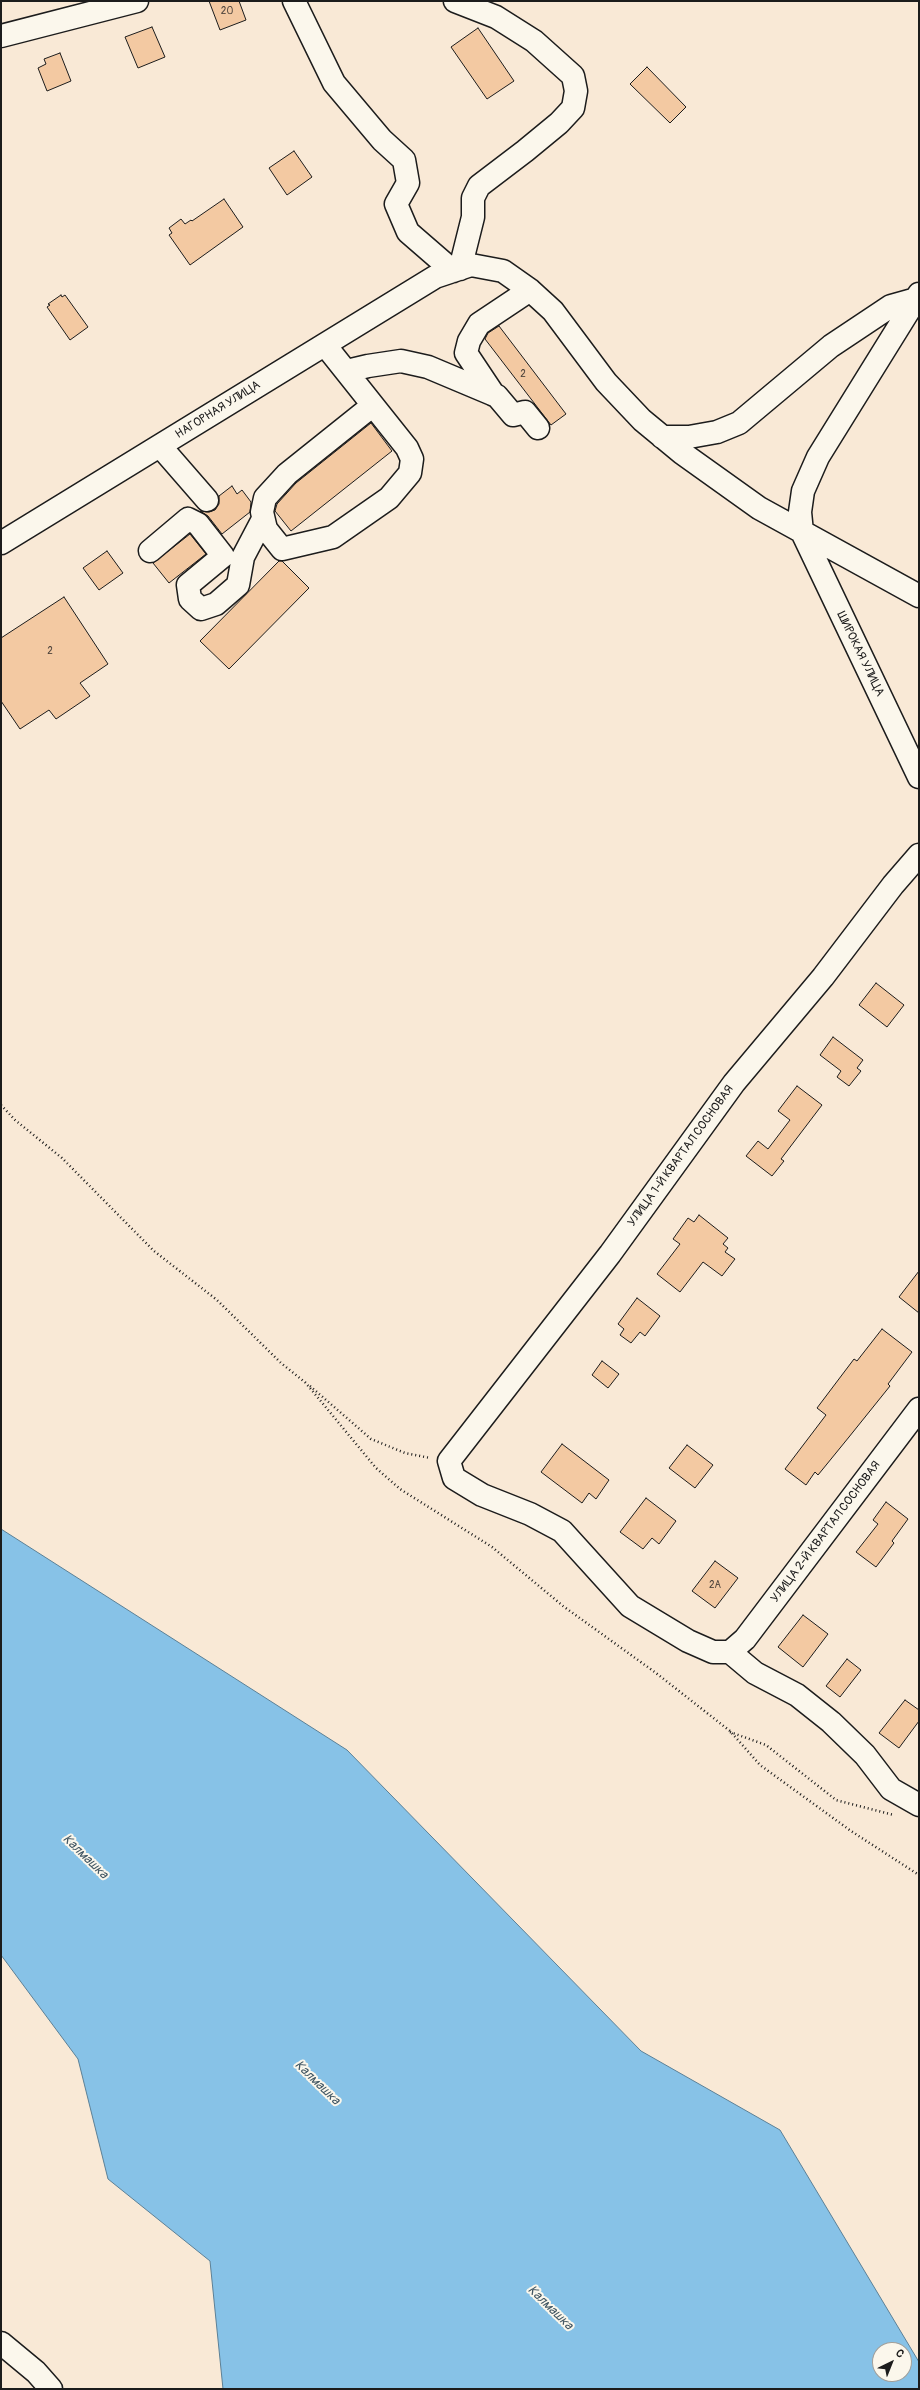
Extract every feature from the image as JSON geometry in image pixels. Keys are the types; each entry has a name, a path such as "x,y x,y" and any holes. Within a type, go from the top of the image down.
{"street":[{"path":"1,36 137,1"},
{"path":"294,1 334,83 382,140 404,160 408,183 396,204 408,232 449,272"},
{"path":"449,272 473,217 473,198 479,186 526,151 573,108 576,91 572,76 534,41 496,17 455,1"},
{"path":"449,272 471,266 503,271 530,290 553,311 606,382 642,420 682,454 759,508 919,596"},
{"name":"НАГОРНАЯ УЛИЦА","path":"1,543 325,345 449,272"},
{"path":"530,290 479,324 469,341 466,353 494,395 513,414 525,412 538,428"},
{"path":"662,437 689,437 718,432 739,423 831,346 891,306 918,297"},
{"name":"ШИРОКАЯ УЛИЦА","path":"918,297 818,457 803,491 800,512 802,532 919,777"},
{"path":"233,557 282,549 333,537 389,498 410,473 412,460 407,448 372,406 347,371 325,345"},
{"path":"347,371 401,361 428,367 494,395"},
{"path":"282,549 266,528 263,519 262,512 265,498 287,474 372,406"},
{"path":"160,446 207,500"},
{"path":"150,551 188,519 198,524 233,557"},
{"path":"233,557 263,519"},
{"name":"УЛИЦА 1-Й КВАРТАЛ СОСНОВАЯ","path":"449,1461 610,1254 734,1083 823,977 893,885 919,855"},
{"name":"УЛИЦА 2-Й КВАРТАЛ СОСНОВАЯ","path":"730,1652 745,1640 919,1409"},
{"path":"449,1461 454,1478 482,1496 530,1514 562,1531 630,1606 688,1641 713,1652 730,1652 756,1673 797,1695 825,1718 865,1756 891,1789 919,1805"},
{"path":"1,2343 36,2372 51,2389"}],"path":[{"path":"1,1105 15,1120 62,1158 154,1251 216,1300 281,1363 371,1439 405,1453 449,1461"},
{"path":"305,1382 376,1468 400,1489 492,1547 563,1606 656,1673 730,1731 760,1765 851,1831 919,1875"},
{"path":"730,1731 766,1745 836,1800 897,1816"}],"water":[{"name":"Калмашка","path":"1,1529 347,1750 641,2051 780,2130 907,2342 872,2342 872,2382 912,2382 912,2350 919,2362 919,2389 223,2389 210,2261 108,2179 78,2059 1,1955"}],"building":[{"path":"209,1 239,1 246,20 220,30"},
{"path":"152,27 165,57 138,68 125,37"},
{"path":"478,28 514,81 487,99 451,47"},
{"path":"60,53 71,81 47,91 38,68 46,64 44,59"},
{"path":"647,67 686,107 670,123 630,84"},
{"path":"294,151 312,177 287,195 269,168"},
{"path":"224,199 243,227 190,265 169,235 172,233 169,228 181,219 185,224 191,220 192,221"},
{"path":"61,295 62,297 65,295 88,327 70,340 47,307 50,305 48,304"},
{"path":"499,326 566,414 551,425 485,339 488,333"},
{"path":"371,423 392,451 291,531 275,511 277,504 296,483"},
{"path":"232,486 237,494 242,490 251,502 250,512 222,534 208,516 200,511 209,512 215,510 219,504 219,496"},
{"path":"190,534 206,554 169,583 153,563"},
{"path":"107,551 123,573 99,590 83,568"},
{"path":"279,561 282,561 309,588 229,669 200,641"},
{"path":"64,597 108,664 80,683 90,696 56,719 49,710 20,729 1,701 1,638"},
{"path":"876,983 904,1005 887,1027 859,1005"},
{"path":"833,1037 863,1060 857,1068 861,1071 849,1086 837,1077 841,1071 820,1055"},
{"path":"797,1086 822,1105 781,1159 784,1161 772,1176 746,1156 758,1141 768,1149 790,1120 778,1111"},
{"path":"699,1215 728,1238 723,1244 728,1248 725,1252 735,1259 722,1276 703,1262 680,1292 657,1274 680,1244 673,1239 688,1218 694,1222"},
{"path":"919,1271 919,1313 899,1297"},
{"path":"637,1298 660,1316 645,1336 640,1332 631,1343 620,1335 624,1329 618,1324"},
{"path":"882,1329 912,1352 888,1384 890,1386 818,1475 815,1472 806,1485 785,1469 826,1415 817,1408 854,1359 857,1361"},
{"path":"602,1361 619,1374 608,1388 592,1375"},
{"path":"562,1444 609,1480 596,1499 589,1493 582,1503 541,1472"},
{"path":"687,1445 713,1465 695,1488 669,1468"},
{"path":"646,1498 676,1521 659,1544 652,1538 643,1549 620,1532"},
{"path":"886,1502 908,1519 892,1541 894,1543 876,1567 856,1552 878,1524 873,1520"},
{"path":"715,1561 738,1578 715,1608 692,1591"},
{"path":"803,1615 828,1634 803,1667 778,1647"},
{"path":"847,1659 861,1670 840,1697 826,1686"},
{"path":"905,1700 919,1710 919,1721 899,1748 879,1733"}]}
